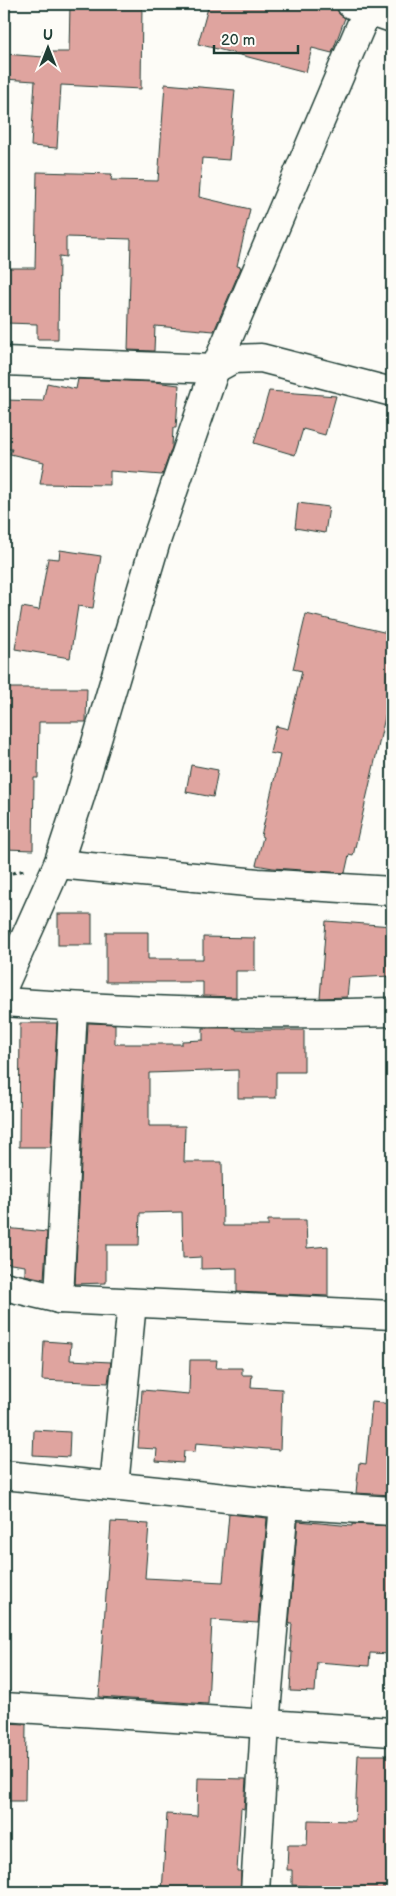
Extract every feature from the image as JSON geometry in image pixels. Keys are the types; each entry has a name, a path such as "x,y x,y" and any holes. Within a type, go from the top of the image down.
{"street":[{"path":"4,985 58,864 79,800 156,541 215,368 370,9"},
{"path":"4,361 215,368 234,359 261,358 392,392"},
{"path":"58,864 258,883 392,891"},
{"path":"4,1002 73,1007 310,1014 392,1012"},
{"path":"59,1299 73,1007"},
{"path":"4,1286 59,1299 392,1316"},
{"path":"114,1486 132,1303"},
{"path":"4,1475 284,1504 392,1511"},
{"path":"255,1892 264,1724 284,1504"},
{"path":"4,1707 392,1732"}],"building":[{"path":"70,4 142,4 141,89 61,85 57,148 31,146 35,81 4,79 4,54 44,57 44,52 69,52"},
{"path":"209,4 336,4 339,14 345,18 332,53 312,48 306,72 198,44"},
{"path":"165,84 235,90 229,160 202,158 199,197 250,209 237,266 241,267 214,331 155,326 154,351 128,350 131,239 66,237 66,257 59,256 58,339 37,339 37,324 6,323 7,268 35,268 37,172 112,174 111,180 158,181"},
{"path":"78,379 154,382 179,385 176,428 173,428 172,447 162,475 110,471 110,485 40,484 44,462 10,454 12,449 4,449 4,400 43,401 47,383 76,389"},
{"path":"269,391 336,396 325,435 303,429 295,455 254,443"},
{"path":"298,503 329,507 325,533 295,528"},
{"path":"60,550 101,556 93,608 78,606 70,658 15,649 22,607 39,610 48,558 59,559"},
{"path":"306,614 392,634 392,687 353,856 349,855 345,873 256,865 280,755 270,753 276,726 288,729 302,671 293,669"},
{"path":"4,688 87,688 86,722 39,722 38,778 34,778 33,850 5,849"},
{"path":"191,765 218,770 213,797 186,792"},
{"path":"58,914 92,914 92,945 58,945"},
{"path":"326,921 392,926 392,976 349,978 347,997 320,998"},
{"path":"106,932 148,932 148,959 203,959 203,937 255,938 255,971 236,971 236,997 203,996 203,982 106,982"},
{"path":"20,1023 57,1023 51,1147 19,1147"},
{"path":"88,1023 115,1024 115,1044 182,1044 182,1041 203,1040 203,1028 304,1030 304,1072 276,1072 276,1098 238,1098 238,1070 149,1073 149,1126 185,1126 184,1162 222,1162 223,1226 268,1226 268,1220 306,1220 307,1248 328,1246 328,1296 237,1292 237,1268 201,1269 201,1257 183,1258 182,1212 140,1213 139,1245 106,1245 106,1283 75,1284"},
{"path":"4,1228 47,1232 44,1279 25,1275 25,1266 4,1263"},
{"path":"44,1341 71,1343 70,1360 111,1362 108,1383 42,1380"},
{"path":"190,1360 217,1360 216,1368 242,1368 242,1375 252,1375 251,1387 282,1389 280,1450 196,1443 195,1452 184,1451 183,1463 156,1461 157,1449 138,1448 142,1390 189,1394"},
{"path":"372,1402 392,1404 392,1495 356,1493 359,1463 366,1464"},
{"path":"34,1430 70,1432 69,1457 33,1455"},
{"path":"229,1514 267,1518 258,1623 212,1620 208,1704 99,1697 111,1522 149,1524 145,1578 223,1582"},
{"path":"298,1521 352,1526 352,1524 392,1526 392,1654 370,1653 369,1666 317,1662 315,1692 290,1691 292,1624 289,1624"},
{"path":"4,1723 26,1724 25,1801 4,1801"},
{"path":"358,1755 392,1755 392,1892 306,1892 307,1886 292,1885 292,1870 287,1870 288,1845 307,1845 308,1820 355,1821"},
{"path":"198,1778 246,1779 244,1809 241,1808 237,1871 241,1871 240,1892 162,1892 167,1814 197,1816"}]}
